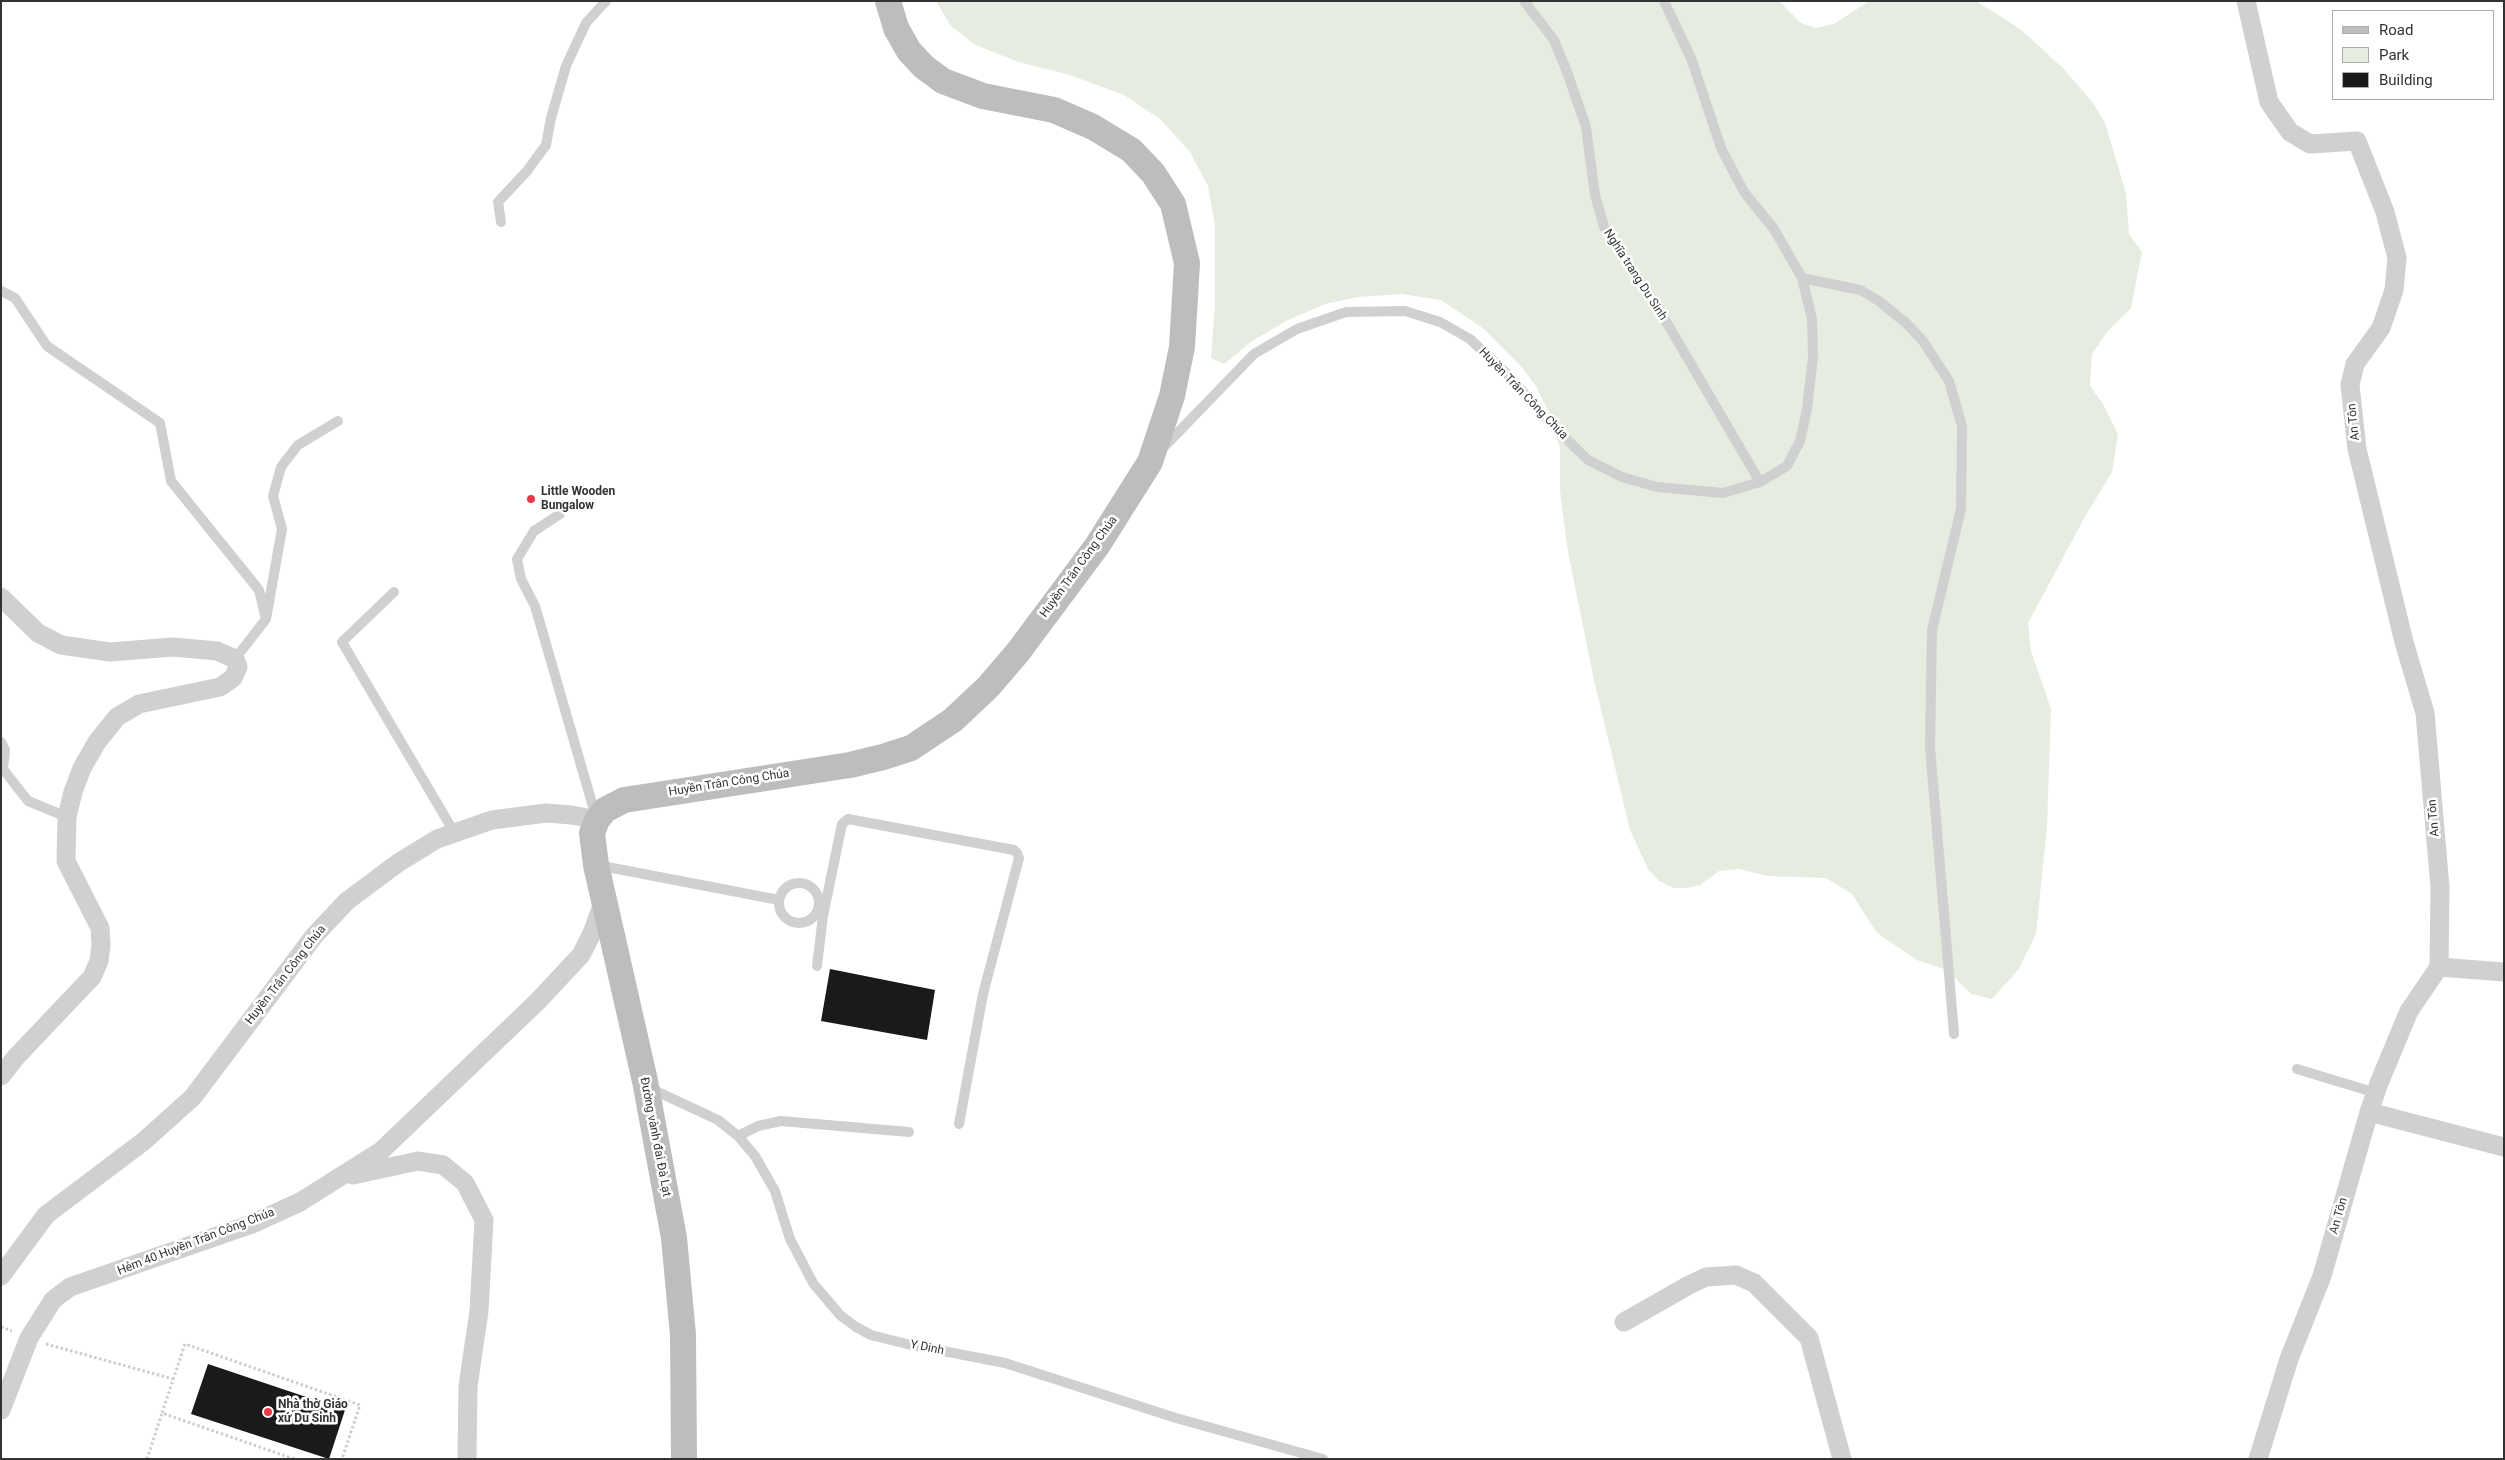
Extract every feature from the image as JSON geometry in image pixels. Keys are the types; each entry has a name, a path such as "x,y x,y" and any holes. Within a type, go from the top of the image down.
{"main road":[{"path":"888,1 896,28 908,51 924,67 942,80 983,96 1054,110 1093,127 1131,150 1153,173 1173,204 1187,263 1182,346 1172,396 1150,462"},
{"name":"Huyền Trân Công Chúa","path":"597,820 605,810 624,800 850,765 911,748 953,720 989,686 1018,652 1097,546 1150,462"},
{"name":"Đường vành đai Đà Lạt","path":"597,820 592,833 596,865 667,1194 680,1292 684,1378 684,1459"}],"street":[{"name":"An Tôn","path":"2246,1 2269,102 2290,132 2310,144 2357,141 2386,212 2397,258 2394,290 2382,328 2355,364 2350,384 2357,449 2404,642 2425,713 2440,887 2439,966 2409,1011 2369,1112 2322,1276 2289,1359 2258,1459"},
{"path":"1,597 38,633 61,646 110,652 173,647 217,651 235,660 238,667 233,678 220,687 139,704 118,717 97,742 82,768 67,817 66,861 100,928 99,961 92,976 16,1057 1,1076"},
{"name":"Huyền Trân Công Chúa","path":"1,1276 46,1215 144,1141 193,1097 314,936 347,901 398,863 437,839 454,832 492,820 546,813 572,815 597,820"},
{"name":"Hẻm 40 Huyền Trân Công Chúa","path":"1,1410 29,1338 53,1300 70,1287 252,1224 300,1202 381,1151 582,955 604,900"},
{"path":"2439,966 2504,972"},
{"path":"2369,1112 2504,1147"},
{"path":"337,1179 418,1161 443,1165 465,1183 484,1220 479,1311 468,1386 467,1459"},
{"path":"1624,1322 1689,1285 1706,1278 1736,1275 1754,1283 1809,1338 1842,1459"}],"lane":[{"path":"501,222 498,202 527,171 546,145 551,118 566,66 586,23 606,1"},
{"name":"Nghĩa trang Du Sinh","path":"1524,1 1554,40 1567,72 1586,127 1595,195 1604,227 1657,306 1760,482"},
{"name":"Huyền Trân Công Chúa","path":"1150,462 1254,354 1297,330 1346,312 1405,311 1440,322 1470,339 1509,376 1554,428 1588,460 1622,476 1657,487 1723,493 1760,482 1787,466 1800,441 1807,409 1813,357 1812,319 1802,278 1774,229 1744,192 1721,148 1691,58 1664,1"},
{"path":"1802,278 1860,290 1879,301 1906,323 1923,341 1949,380 1962,426 1961,510 1932,630 1930,747 1954,1034"},
{"path":"1,291 15,298 47,346 160,423 171,481 209,530 260,590 266,619"},
{"path":"235,660 266,619 282,529 273,496 282,467 298,445 338,420"},
{"path":"560,514 534,531 517,559 521,579 535,606 597,820"},
{"path":"394,592 342,642 454,832"},
{"path":"1,742 5,750 3,768 28,801 67,817"},
{"path":"817,966 822,905 842,824 848,820 1014,850 1017,853 1019,858 983,994 959,1124"},
{"path":"596,865 779,900"},
{"path":"793,883 805,883 814,889 822,905 811,919 800,923 789,920 781,912 779,900 784,890 793,883"},
{"path":"2297,1069 2376,1093"},
{"name":"Y Dinh","path":"644,1081 658,1092 718,1120 738,1136 755,1156 775,1191 790,1239 813,1283 840,1315 871,1335 1004,1363 1176,1418 1323,1459"},
{"path":"738,1136 758,1126 781,1121 909,1132"}],"path":[{"path":"1,1327 63,1350 173,1380"},
{"path":"147,1459 185,1344 360,1405 342,1459"},
{"path":"162,1413 294,1459"}],"green space":[{"path":"936,1 1779,1 1801,23 1816,28 1834,24 1869,1 1976,1 2020,29 2063,68 2093,103 2105,123 2126,193 2129,234 2142,252 2131,308 2107,332 2092,354 2090,386 2103,404 2118,434 2112,472 2087,513 2028,623 2031,651 2051,709 2047,826 2036,934 2019,969 1992,999 1971,994 1947,970 1917,960 1877,933 1852,894 1826,878 1768,876 1739,869 1719,871 1700,885 1687,888 1674,888 1659,881 1648,869 1630,830 1594,680 1568,552 1560,491 1560,448 1550,415 1536,386 1520,365 1484,329 1441,300 1402,294 1358,297 1325,304 1286,321 1252,341 1224,364 1211,358 1215,305 1215,226 1208,186 1190,152 1160,119 1124,95 1070,75 1018,62 974,44 951,26"}],"building":[{"path":"830,969 935,990 927,1040 821,1021"},
{"name":"Nhà thờ Giáo xứ Du Sinh","path":"208,1364 345,1410 329,1459 191,1414"}],"place":[{"name":"Little Wooden Bungalow","path":"531,499"},
{"name":"Nhà thờ Giáo xứ Du Sinh","path":"268,1412"}]}
